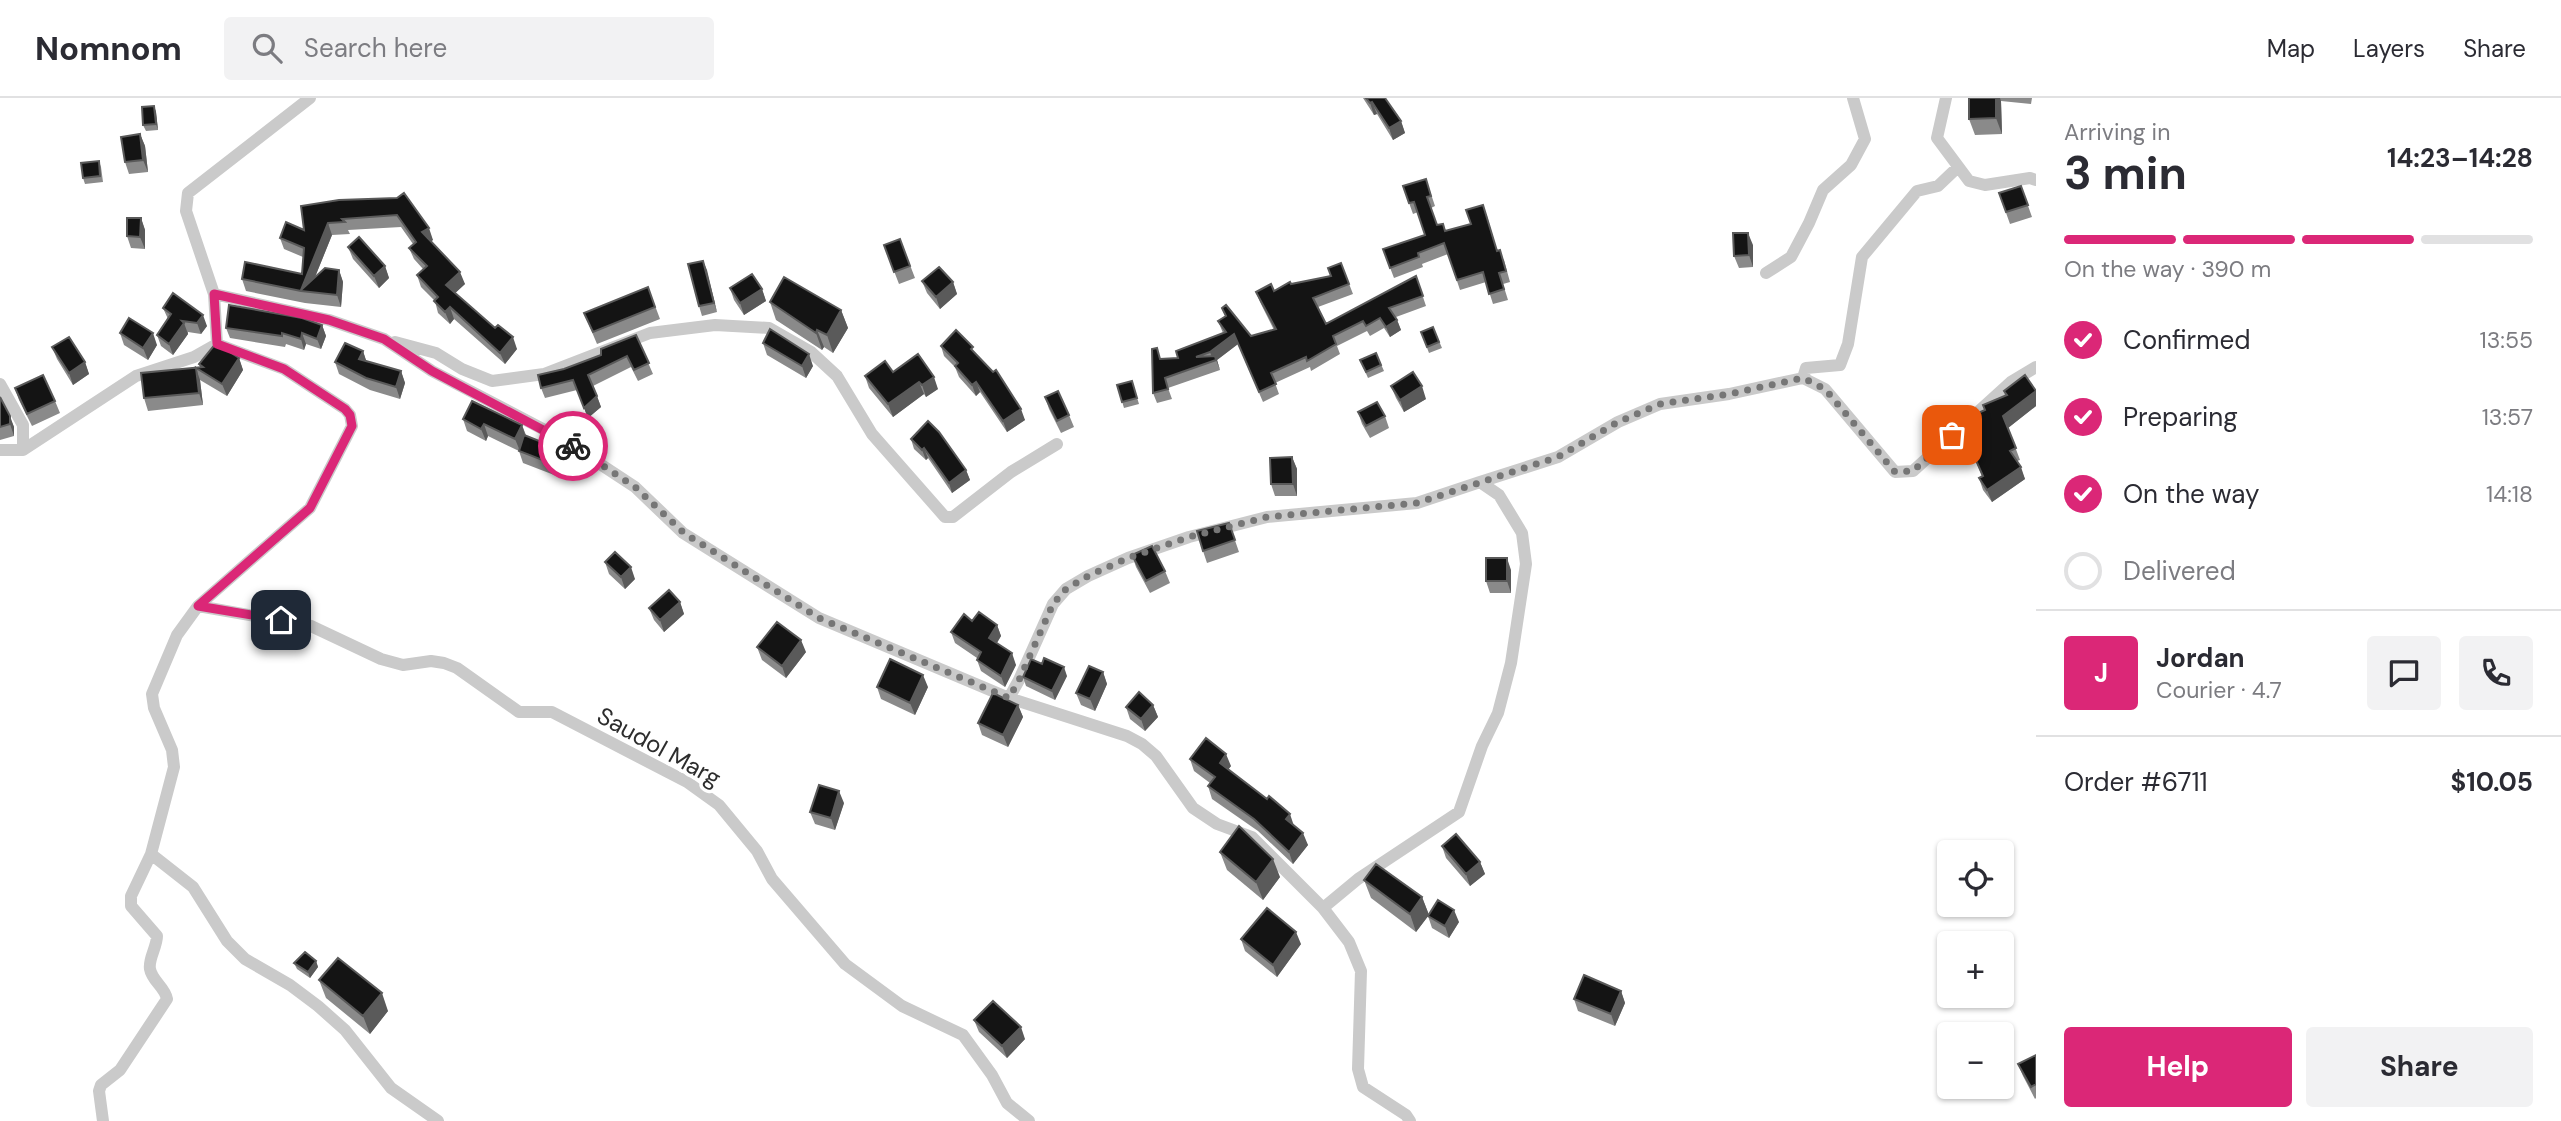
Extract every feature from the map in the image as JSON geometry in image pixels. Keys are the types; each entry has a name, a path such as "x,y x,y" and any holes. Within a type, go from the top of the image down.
{"street":[{"path":"217,344 214,294 186,211 188,193 310,98"},
{"path":"1766,273 1791,257 1823,190 1851,165 1865,139 1853,98"},
{"path":"1946,98 1937,138 1969,181 1985,185 2030,178 2036,180"},
{"path":"1803,378 1806,368 1840,365 1848,344 1862,257 1917,191 1938,186 1958,167"},
{"path":"214,294 329,320 436,353 462,369 492,381 544,374 650,334 715,325 769,328 811,352 837,376 872,434 945,517 953,517 1012,472 1057,444"},
{"path":"384,339 432,371 562,439 635,487 684,533 819,618 1009,698 1127,736 1142,744 1156,756 1193,808 1216,824 1252,837 1323,908 1349,942 1361,971 1358,1069 1363,1087 1406,1115 1410,1121"},
{"path":"0,450 23,450 136,376 194,357 217,344 284,369 345,409 350,415 352,426 310,508 198,606 177,635 152,694 154,708 172,750 174,767 151,854 131,896 131,906 157,936 150,965 151,972 166,993 167,999 120,1070 101,1086 103,1121"},
{"path":"1009,698 1053,604 1066,589 1128,558 1189,537 1267,517 1417,503 1558,457 1618,422 1660,404 1729,394 1803,378 1825,389 1895,472 1913,471 2011,382 2036,367"},
{"path":"0,384 23,425 23,450"},
{"path":"1323,908 1358,879 1459,812 1482,746 1498,713 1511,663 1526,564 1522,533 1499,495 1480,482"},
{"name":"Saudol Marg","path":"198,606 311,626 381,659 403,665 431,661 444,663 457,668 519,712 552,712 687,782 719,805 757,851 772,879 845,964 902,1006 963,1035 992,1075 1007,1103 1029,1121"},
{"path":"151,854 193,887 227,941 245,959 318,1006 345,1030 391,1088 438,1121"}],"building":[{"path":"1366,98 1385,98 1401,121 1389,128 1372,102"},
{"path":"1969,98 1996,98 1996,118 1969,119"},
{"path":"154,106 156,124 143,125 142,107"},
{"path":"140,134 143,160 125,162 121,137"},
{"path":"99,161 100,176 83,178 81,163"},
{"path":"1426,179 1431,196 1427,197 1437,225 1443,224 1445,231 1471,224 1466,210 1483,205 1506,271 1499,273 1504,289 1489,294 1483,272 1457,280 1444,243 1418,253 1419,257 1390,268 1383,249 1425,235 1414,202 1409,203 1403,186"},
{"path":"2021,186 2028,205 2006,212 1999,193"},
{"path":"404,193 429,228 422,232 460,272 446,285 495,328 498,325 513,337 500,353 450,307 445,312 434,301 438,297 417,275 427,266 409,248 416,242 397,215 342,219 345,222 328,223 301,290 325,268 339,270 337,295 301,291 242,279 245,262 302,274 304,248 280,238 286,222 304,230 301,206 339,200 397,198"},
{"path":"127,218 141,218 140,237 127,236"},
{"path":"1733,233 1748,233 1749,255 1734,256"},
{"path":"359,237 385,266 374,276 348,247"},
{"path":"900,239 910,266 894,272 884,245"},
{"path":"703,261 714,303 699,306 688,264"},
{"path":"1341,263 1349,284 1313,298 1326,324 1416,276 1423,296 1389,308 1397,320 1386,327 1380,318 1366,326 1363,321 1333,336 1336,344 1307,361 1306,357 1271,373 1276,384 1259,392 1234,334 1210,352 1196,357 1215,356 1216,360 1165,378 1168,389 1153,393 1152,349 1157,348 1160,359 1178,358 1176,351 1226,332 1218,321 1226,316 1222,308 1226,305 1251,336 1276,329 1256,292 1271,284 1274,291 1290,282 1291,284 1331,276 1328,268"},
{"path":"939,267 953,282 936,297 922,281"},
{"path":"752,274 762,289 740,303 730,288"},
{"path":"784,277 841,310 827,335 817,330 816,333 770,302"},
{"path":"648,287 655,307 593,332 584,313"},
{"path":"173,293 203,315 197,323 182,321 184,323 169,344 157,335 171,314 163,308"},
{"path":"229,305 302,318 322,325 317,339 302,333 301,339 282,333 282,336 226,328"},
{"path":"129,318 153,333 143,348 120,333"},
{"path":"1433,327 1439,342 1427,347 1421,332"},
{"path":"770,329 809,354 802,366 763,343"},
{"path":"956,330 993,372 996,370 1021,409 1003,421 976,382 972,385 955,366 958,363 941,346"},
{"path":"636,335 649,363 634,370 627,356 588,375 597,396 584,408 573,380 541,388 538,375 564,369 601,355 601,349"},
{"path":"69,337 85,362 69,373 52,347"},
{"path":"216,343 239,358 222,384 196,368 199,393 144,398 141,373 203,367 199,364"},
{"path":"345,343 363,351 359,359 401,371 396,387 366,378 335,362"},
{"path":"1376,353 1381,365 1366,372 1360,360"},
{"path":"918,354 934,377 922,385 919,382 888,404 865,376 885,361 893,372"},
{"path":"1413,372 1422,386 1400,400 1391,386"},
{"path":"43,375 55,401 27,414 15,388"},
{"path":"2025,375 2036,391 2003,416 2016,448 2010,451 2021,467 1987,490 1979,478 1983,476 1960,424 1985,410 1983,405 2007,395 2004,391"},
{"path":"1132,381 1137,398 1122,402 1117,385"},
{"path":"1058,391 1069,415 1057,421 1045,397"},
{"path":"0,397 10,416 10,424 0,427"},
{"path":"472,401 522,425 515,439 484,424 481,429 463,419"},
{"path":"1377,402 1385,416 1366,426 1358,412"},
{"path":"928,421 966,470 949,483 924,448 922,450 911,439"},
{"path":"524,435 562,450 558,466 519,451"},
{"path":"1292,457 1293,484 1271,484 1270,458"},
{"path":"1229,523 1235,540 1203,551 1197,531"},
{"path":"1152,546 1165,571 1146,581 1132,555"},
{"path":"615,552 631,567 621,577 605,562"},
{"path":"1486,558 1507,558 1507,581 1486,581"},
{"path":"669,590 680,602 660,620 649,608"},
{"path":"979,612 997,625 989,638 1012,653 1001,676 977,660 981,652 951,632 964,614 972,621"},
{"path":"777,622 801,640 782,666 757,647"},
{"path":"1044,658 1064,667 1052,691 1023,677 1031,659 1042,664"},
{"path":"890,659 923,675 910,703 877,687"},
{"path":"1089,666 1103,672 1090,699 1076,693"},
{"path":"1139,692 1153,705 1141,719 1126,707"},
{"path":"993,693 1018,705 1003,735 978,723"},
{"path":"1206,738 1226,754 1220,763 1267,799 1269,796 1290,814 1286,819 1303,833 1289,852 1254,819 1208,786 1215,777 1190,759"},
{"path":"819,785 839,791 831,818 810,812"},
{"path":"1239,826 1273,859 1256,882 1220,852"},
{"path":"1456,834 1480,862 1466,874 1442,846"},
{"path":"1376,864 1422,897 1410,914 1364,880"},
{"path":"1438,900 1454,910 1445,926 1428,916"},
{"path":"1267,908 1296,932 1273,965 1241,939"},
{"path":"305,952 316,961 308,972 294,963"},
{"path":"338,958 382,993 363,1016 319,980"},
{"path":"1584,975 1621,991 1611,1014 1574,999"},
{"path":"993,1001 1021,1027 1002,1046 974,1020"},
{"path":"2036,1055 2036,1084 2031,1087 2018,1064"}],"way so far":[{"path":"573,446 635,487 684,533 819,618 1009,698 1053,604 1066,589 1088,576 1128,558 1189,537 1267,517 1417,503 1558,457 1618,422 1660,404 1729,394 1803,378 1825,389 1895,472 1913,471 1952,435"}],"route":[{"path":"281,620 198,606 310,508 352,426 350,415 337,402 284,369 217,344 214,294 329,320 384,339 432,371 573,446"}]}
